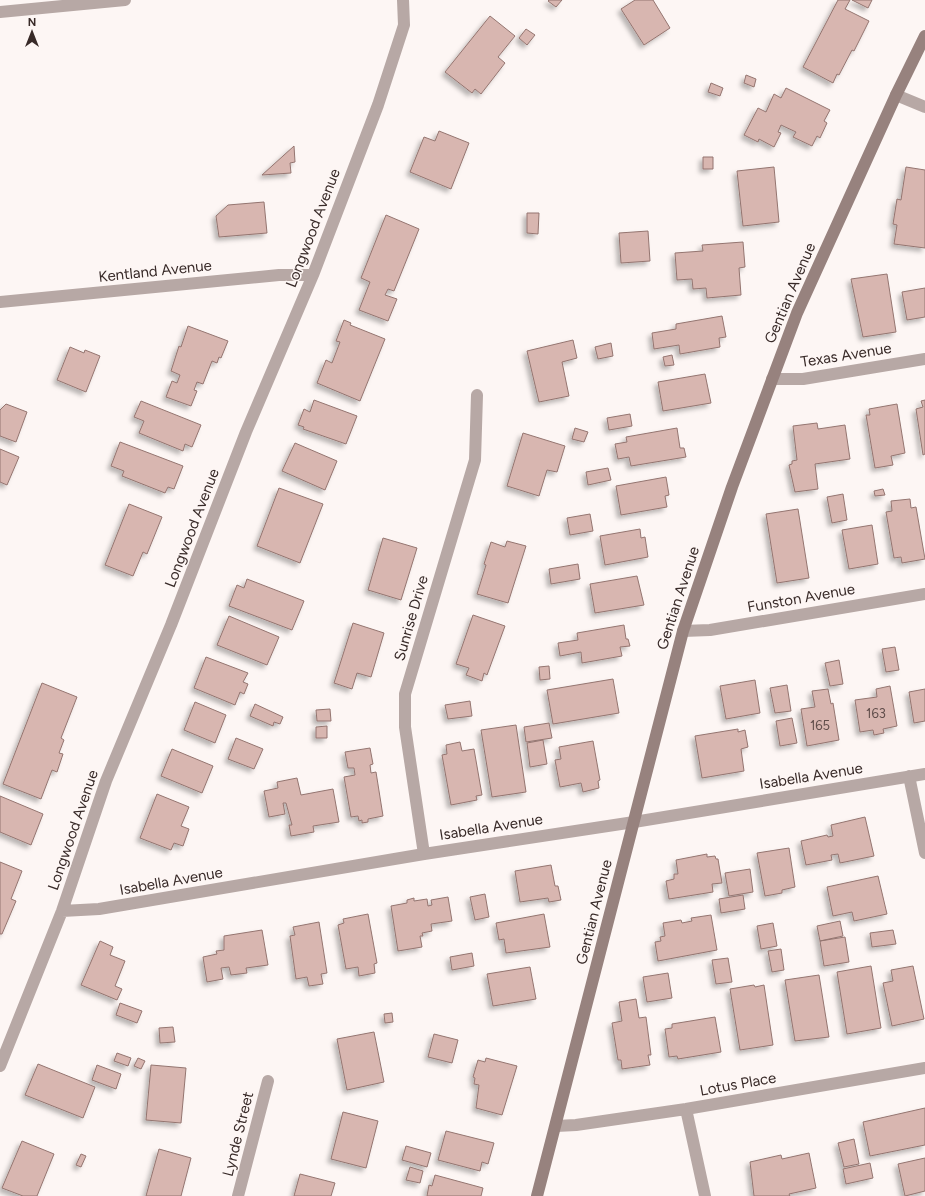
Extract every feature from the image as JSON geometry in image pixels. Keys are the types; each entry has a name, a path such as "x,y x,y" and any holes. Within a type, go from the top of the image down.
{"street":[{"path":"0,12 125,0"},
{"name":"Longwood Avenue","path":"0,1066 62,912 106,781 172,625 246,432 313,275 378,105 404,25 402,0"},
{"name":"Gentian Avenue","path":"537,1196 683,631 772,380 798,313 896,95 925,36"},
{"path":"896,95 925,107"},
{"name":"Kentland Avenue","path":"0,302 279,275 313,275"},
{"name":"Texas Avenue","path":"772,380 803,379 925,359"},
{"name":"Sunrise Drive","path":"424,854 405,726 405,694 475,460 477,395"},
{"name":"Funston Avenue","path":"683,631 710,630 925,594"},
{"name":"Isabella Avenue","path":"62,912 98,909 424,854 634,822 925,774"},
{"path":"909,776 925,853"},
{"name":"Lotus Place","path":"556,1126 576,1125 686,1109 925,1068"},
{"name":"Lynde Street","path":"238,1196 268,1081"},
{"path":"686,1109 705,1196"}],"building":[{"path":"562,0 556,7 548,1"},
{"path":"635,0 653,0 670,28 644,45 621,9"},
{"path":"838,0 850,0 845,9 869,21 854,51 852,50 839,75 837,74 833,83 803,67"},
{"path":"852,0 872,0 868,8"},
{"path":"490,16 515,36 498,57 505,63 481,94 475,89 472,93 445,72"},
{"path":"526,29 535,35 527,45 519,38"},
{"path":"746,75 756,79 754,87 744,83"},
{"path":"711,83 723,88 720,96 708,92"},
{"path":"786,88 830,110 824,121 827,123 820,138 817,136 812,146 793,137 796,132 781,125 778,132 781,133 774,147 759,139 758,142 744,135 758,108 766,112 774,94 781,98"},
{"path":"439,131 469,143 451,189 410,172 424,137 435,141"},
{"path":"294,146 295,162 290,163 291,173 262,175"},
{"path":"703,157 713,157 713,169 703,169"},
{"path":"774,167 779,222 743,226 737,171"},
{"path":"906,167 925,170 925,248 894,244 897,225 893,224 897,199 901,200"},
{"path":"264,202 267,233 219,237 216,216 228,205"},
{"path":"527,213 539,213 538,234 527,233"},
{"path":"386,215 419,229 394,291 388,289 385,295 397,299 388,321 359,310 370,282 361,278"},
{"path":"648,231 650,261 621,263 619,233"},
{"path":"743,242 745,267 739,268 741,295 707,298 706,288 693,289 692,279 677,280 675,253 703,251 702,245"},
{"path":"887,274 896,332 863,337 851,279"},
{"path":"925,288 925,317 907,320 902,292"},
{"path":"722,316 726,337 719,338 720,347 680,354 679,345 654,349 652,333 676,329 676,324"},
{"path":"344,320 351,323 350,325 385,339 360,401 317,383 326,360 332,363 340,342 336,341"},
{"path":"188,326 228,341 221,358 219,357 217,363 212,361 203,384 197,382 194,390 197,391 191,406 166,397 172,381 177,383 180,375 171,371 179,346 181,347"},
{"path":"573,340 577,358 562,362 569,396 539,402 527,351"},
{"path":"611,343 613,356 598,359 595,347"},
{"path":"70,347 84,353 85,350 100,356 86,392 57,380"},
{"path":"672,355 674,365 665,366 663,357"},
{"path":"705,374 711,403 663,411 658,382"},
{"path":"314,400 357,416 346,444 303,429 304,427 298,425 304,409 310,412"},
{"path":"925,400 925,454 923,455 916,409 923,407 921,401"},
{"path":"141,401 201,425 192,447 185,444 183,451 139,433 144,421 134,417"},
{"path":"6,404 27,412 16,442 0,436 0,410"},
{"path":"897,404 905,453 891,456 893,465 875,468 866,415 870,415 869,409"},
{"path":"630,414 632,426 609,430 607,418"},
{"path":"817,423 818,429 845,425 850,459 815,464 818,489 795,492 789,465 792,464 792,461 797,460 793,426"},
{"path":"575,428 588,432 584,442 572,439"},
{"path":"677,428 680,448 684,448 686,457 631,466 629,457 618,459 615,444 627,442 626,437"},
{"path":"523,433 565,446 557,472 547,470 539,496 507,486"},
{"path":"120,442 183,466 174,489 168,487 165,493 122,476 124,471 111,466"},
{"path":"295,443 337,461 325,490 282,471"},
{"path":"0,449 19,457 7,485 0,482"},
{"path":"608,468 611,480 588,485 586,472"},
{"path":"666,477 669,495 665,496 667,507 621,515 616,486"},
{"path":"279,488 323,504 300,563 257,546"},
{"path":"883,489 885,495 875,496 874,491"},
{"path":"843,494 847,520 832,523 827,497"},
{"path":"910,499 911,508 916,507 925,559 902,563 901,557 894,558 886,512 892,511 891,501"},
{"path":"129,504 162,517 147,554 143,552 133,576 105,565"},
{"path":"798,509 809,578 777,583 766,514"},
{"path":"590,514 593,531 570,535 567,518"},
{"path":"872,525 878,564 849,569 842,530"},
{"path":"640,529 641,538 645,537 648,557 605,565 600,536"},
{"path":"383,538 417,548 401,600 368,590"},
{"path":"507,541 526,546 508,603 477,594 491,542 505,547"},
{"path":"578,564 580,579 551,584 549,569"},
{"path":"637,576 644,605 595,613 590,584"},
{"path":"247,579 304,601 292,630 229,606 237,585 244,588"},
{"path":"473,615 505,626 487,675 484,673 482,681 466,675 469,668 456,664"},
{"path":"229,616 279,637 267,665 217,645"},
{"path":"353,623 384,633 371,677 357,673 352,689 334,683"},
{"path":"624,625 626,639 628,639 630,646 620,647 622,656 582,663 581,652 560,656 558,643 578,640 577,633"},
{"path":"895,647 899,670 886,672 882,649"},
{"path":"206,657 248,673 243,682 248,684 244,694 240,692 235,705 194,688"},
{"path":"839,660 843,684 830,686 825,663"},
{"path":"549,666 550,679 540,680 539,667"},
{"path":"613,679 619,713 553,724 547,690"},
{"path":"755,680 760,713 726,719 720,686"},
{"path":"42,683 77,697 61,738 64,740 59,753 63,754 57,772 52,770 41,799 3,784"},
{"path":"787,685 791,711 775,713 770,688"},
{"path":"890,686 897,726 883,729 884,733 874,735 873,730 860,732 855,700 877,697 876,689"},
{"path":"828,689 831,704 833,703 839,740 807,746 801,709 815,707 812,691"},
{"path":"925,689 925,721 914,723 909,692"},
{"path":"470,701 472,716 448,719 445,705"},
{"path":"195,702 226,715 215,743 184,730"},
{"path":"255,704 283,717 280,724 274,722 273,726 250,716"},
{"path":"330,709 331,721 317,721 316,710"},
{"path":"792,718 797,743 780,746 776,721"},
{"path":"549,723 552,738 526,742 524,727"},
{"path":"516,725 526,792 492,797 481,730"},
{"path":"327,726 327,738 316,738 316,727"},
{"path":"738,729 738,732 745,730 748,747 741,749 744,771 702,778 695,736"},
{"path":"236,738 263,749 254,769 228,759"},
{"path":"543,740 547,764 530,767 527,743"},
{"path":"593,741 600,780 598,781 599,788 583,792 581,783 560,787 555,760 561,759 559,747"},
{"path":"460,742 462,751 474,749 482,795 476,796 477,800 451,805 442,755 447,754 446,745"},
{"path":"370,748 373,764 370,765 371,773 376,772 383,816 368,819 368,822 362,823 362,820 359,821 358,816 351,817 344,777 355,775 354,768 348,768 345,752"},
{"path":"172,749 213,766 202,793 161,776"},
{"path":"297,778 301,795 333,789 339,822 313,826 314,832 291,836 289,825 292,825 286,803 283,803 285,814 269,817 264,791 278,788 277,782"},
{"path":"157,794 189,807 181,826 189,829 183,846 174,843 171,850 140,838"},
{"path":"0,796 43,814 31,845 0,832"},
{"path":"865,817 874,856 840,863 838,854 831,855 832,860 806,865 801,841 827,835 828,837 833,836 831,825"},
{"path":"789,848 795,887 782,890 782,893 765,896 757,853"},
{"path":"707,854 707,857 715,856 716,859 718,859 722,883 712,884 713,892 669,899 666,881 674,879 674,874 678,874 676,860"},
{"path":"0,862 22,871 11,899 16,901 2,934 0,934"},
{"path":"551,865 555,886 558,886 561,900 549,902 548,898 520,902 515,871"},
{"path":"750,869 753,892 729,896 725,873"},
{"path":"878,876 887,914 854,921 852,912 833,916 827,887"},
{"path":"485,894 489,917 475,920 470,897"},
{"path":"743,895 745,909 721,913 719,899"},
{"path":"448,897 452,921 431,924 432,931 422,933 423,936 420,936 422,947 398,951 391,906 407,903 407,900 414,898 414,901 427,899 428,906 432,905 431,900"},
{"path":"368,914 377,963 374,964 375,973 359,976 358,967 346,969 338,925 344,923 343,919"},
{"path":"544,914 550,947 506,953 504,939 499,940 496,923"},
{"path":"711,915 717,950 658,961 655,942 661,941 660,937 665,936 663,923 681,920 682,923 692,921 691,918"},
{"path":"840,921 843,936 820,941 817,926"},
{"path":"319,922 327,973 321,974 323,984 309,986 307,977 296,979 290,936 295,935 293,927"},
{"path":"773,923 777,946 761,949 757,926"},
{"path":"262,930 268,965 246,968 247,973 231,975 229,967 221,968 223,979 207,982 203,957 217,954 216,951 224,950 224,936"},
{"path":"893,930 896,944 872,947 870,933"},
{"path":"845,937 849,962 824,966 820,941"},
{"path":"100,941 113,947 110,955 125,961 115,986 122,989 117,1000 81,985"},
{"path":"781,949 784,970 772,972 768,951"},
{"path":"472,953 474,966 452,970 450,957"},
{"path":"728,958 732,982 716,984 712,960"},
{"path":"871,966 881,1028 847,1034 837,972"},
{"path":"913,966 924,1019 892,1026 883,983 893,981 891,970"},
{"path":"530,967 536,999 493,1006 487,974"},
{"path":"668,973 672,998 647,1002 643,977"},
{"path":"819,975 829,1037 795,1041 785,980"},
{"path":"754,985 755,987 764,985 773,1045 740,1050 730,989"},
{"path":"636,999 639,1018 646,1017 651,1055 648,1055 650,1065 622,1069 621,1060 618,1060 612,1023 622,1021 619,1002"},
{"path":"120,1003 142,1011 137,1023 116,1015"},
{"path":"392,1013 393,1022 385,1023 384,1014"},
{"path":"715,1017 721,1052 678,1059 677,1056 669,1057 665,1029 672,1028 672,1024"},
{"path":"173,1027 175,1042 160,1043 159,1028"},
{"path":"374,1032 384,1082 347,1090 337,1039"},
{"path":"434,1034 458,1040 452,1063 428,1057"},
{"path":"117,1053 131,1058 128,1066 114,1061"},
{"path":"138,1058 145,1061 141,1069 134,1066"},
{"path":"486,1058 517,1066 502,1115 476,1108 479,1085 474,1084 475,1078 473,1077 478,1060 485,1062"},
{"path":"38,1064 95,1087 83,1118 25,1095"},
{"path":"97,1065 121,1074 116,1089 92,1080"},
{"path":"151,1065 186,1068 181,1123 146,1120"},
{"path":"925,1108 925,1145 870,1156 863,1122"},
{"path":"343,1112 378,1121 366,1168 331,1159"},
{"path":"446,1131 494,1143 488,1164 482,1162 480,1171 438,1160"},
{"path":"854,1139 859,1164 844,1167 838,1143"},
{"path":"22,1141 54,1154 37,1196 23,1196 2,1188"},
{"path":"406,1146 431,1153 427,1167 402,1160"},
{"path":"159,1149 191,1158 181,1196 146,1196"},
{"path":"809,1153 816,1188 789,1194 790,1196 754,1196 750,1162 781,1155 782,1159"},
{"path":"81,1154 86,1156 81,1167 76,1165"},
{"path":"925,1158 925,1191 905,1196 898,1164"},
{"path":"870,1163 873,1178 846,1184 843,1169"},
{"path":"410,1167 423,1171 420,1183 406,1180"},
{"path":"300,1174 335,1183 331,1196 294,1196"},
{"path":"435,1175 483,1188 481,1196 427,1196 429,1185 432,1186"}]}
